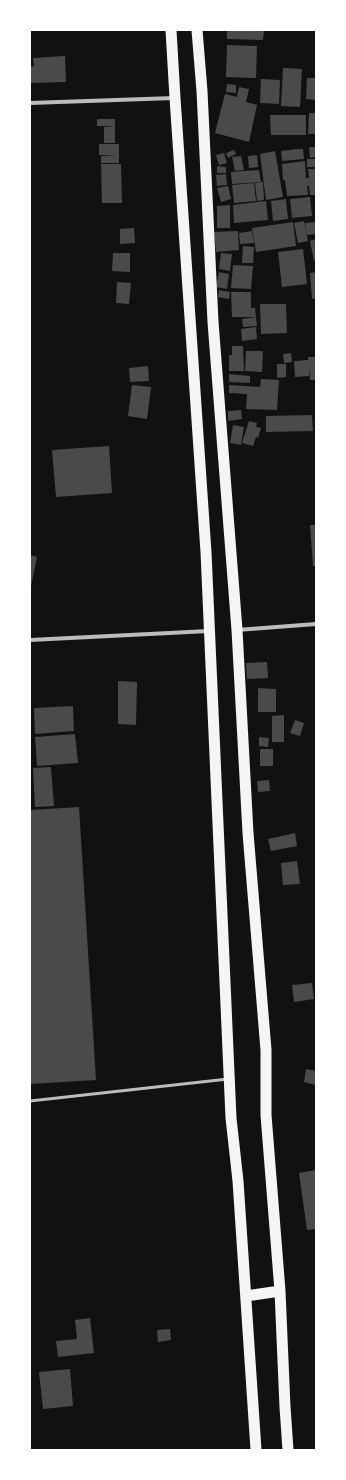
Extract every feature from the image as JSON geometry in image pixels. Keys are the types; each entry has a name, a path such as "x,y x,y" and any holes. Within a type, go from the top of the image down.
{"highway":[{"path":"171,30 206,552 231,1118 238,1181 256,1450"},
{"path":"197,30 202,91 213,322 237,630 248,833 266,1050 266,1115 280,1291 288,1450"},
{"path":"246,1296 280,1291"}],"street":[{"path":"30,103 175,98"},
{"path":"237,630 316,624"},
{"path":"30,640 209,631"}],"lane":[{"path":"30,1101 125,1092 230,1079"}],"building":[{"path":"227,30 264,30 263,40 227,39"},
{"path":"227,45 257,46 256,78 226,77"},
{"path":"65,56 66,82 30,83 30,67 34,66 33,58"},
{"path":"283,68 302,69 300,107 281,106"},
{"path":"307,78 316,78 316,100 306,99"},
{"path":"261,79 280,80 279,104 260,103"},
{"path":"227,84 236,85 236,93 226,92"},
{"path":"239,87 249,89 246,102 257,105 249,142 215,133 225,94 237,97"},
{"path":"309,113 316,113 316,134 308,134"},
{"path":"270,115 306,115 306,135 271,135"},
{"path":"97,119 115,119 115,126 97,126"},
{"path":"115,126 115,143 104,143 104,127"},
{"path":"99,144 119,144 119,163 101,163 101,156 117,155 99,155"},
{"path":"309,147 316,147 316,157 310,158"},
{"path":"303,149 304,159 282,161 281,151"},
{"path":"234,150 236,154 228,158 226,153"},
{"path":"275,151 283,197 266,200 260,154"},
{"path":"224,153 227,163 219,165 216,155"},
{"path":"257,155 258,167 249,168 248,156"},
{"path":"241,156 244,170 235,171 232,157"},
{"path":"307,159 316,159 316,167 307,167"},
{"path":"305,161 306,178 309,178 308,169 316,169 316,195 310,195 309,186 307,186 308,195 287,196 285,180 283,180 282,164"},
{"path":"101,164 121,164 122,203 102,203"},
{"path":"217,166 226,167 226,173 217,173"},
{"path":"259,170 261,182 232,184 231,172"},
{"path":"226,174 227,185 217,186 216,175"},
{"path":"263,182 264,200 257,201 255,183"},
{"path":"254,183 256,201 234,203 232,185"},
{"path":"228,186 231,199 221,202 217,188"},
{"path":"310,197 312,216 292,218 290,199"},
{"path":"286,199 288,219 273,221 271,201"},
{"path":"266,201 268,220 234,223 233,205"},
{"path":"230,205 230,228 217,228 217,206"},
{"path":"304,221 308,241 298,243 294,223"},
{"path":"293,222 296,246 256,252 252,228"},
{"path":"316,222 316,234 307,235 305,223"},
{"path":"134,228 135,243 120,244 120,229"},
{"path":"238,231 239,250 216,252 214,232"},
{"path":"252,231 254,243 240,244 239,233"},
{"path":"316,239 316,260 314,261 310,241"},
{"path":"243,246 254,247 253,263 242,263"},
{"path":"303,249 307,284 282,287 278,252"},
{"path":"113,253 130,253 130,272 112,271"},
{"path":"221,253 232,254 230,271 219,269"},
{"path":"233,265 253,266 251,289 231,288"},
{"path":"219,272 229,274 227,289 216,287"},
{"path":"316,272 316,298 312,299 310,273"},
{"path":"117,282 131,283 129,304 116,303"},
{"path":"219,290 230,292 229,299 218,297"},
{"path":"231,292 251,292 251,308 255,308 256,317 232,317"},
{"path":"260,304 286,304 287,333 261,334"},
{"path":"256,317 257,326 243,327 242,319"},
{"path":"256,327 257,339 242,341 241,329"},
{"path":"232,346 243,346 244,371 229,371 229,355 232,355"},
{"path":"246,351 263,351 262,372 245,371"},
{"path":"291,353 292,362 284,363 283,354"},
{"path":"308,357 316,357 316,380 310,380 309,367 309,376 295,377 294,361 308,360"},
{"path":"277,364 286,364 286,377 277,378"},
{"path":"148,366 149,381 130,382 129,368"},
{"path":"229,374 250,376 250,383 229,382"},
{"path":"261,379 279,380 277,410 246,409 247,394 229,393 229,385 260,387"},
{"path":"132,385 151,387 147,419 128,416"},
{"path":"241,410 242,419 228,421 228,411"},
{"path":"312,415 313,431 266,432 266,416"},
{"path":"249,421 257,423 256,427 261,428 258,438 256,437 253,446 242,443"},
{"path":"233,425 244,427 241,445 230,443"},
{"path":"109,446 112,493 56,497 52,450"},
{"path":"310,525 316,525 316,566 313,566"},
{"path":"30,555 37,557 31,586 30,586"},
{"path":"267,662 268,678 247,679 246,663"},
{"path":"118,681 137,682 136,725 118,724"},
{"path":"258,688 276,689 276,712 258,712"},
{"path":"73,706 74,731 35,734 34,708"},
{"path":"284,715 284,742 272,742 272,716"},
{"path":"295,720 304,723 300,736 290,733"},
{"path":"75,734 78,763 37,766 35,737"},
{"path":"259,737 269,738 268,747 259,746"},
{"path":"260,749 273,749 273,766 260,766"},
{"path":"51,767 54,806 35,807 33,768"},
{"path":"269,780 270,791 258,792 257,781"},
{"path":"79,807 96,1080 30,1084 30,810"},
{"path":"295,833 297,846 271,851 268,839"},
{"path":"297,861 300,884 283,885 281,863"},
{"path":"312,983 314,999 294,1002 292,985"},
{"path":"306,1069 316,1071 316,1085 304,1082"},
{"path":"316,1170 316,1229 307,1230 299,1173"},
{"path":"90,1318 94,1353 58,1357 56,1341 77,1339 75,1320"},
{"path":"170,1329 171,1340 158,1342 157,1330"},
{"path":"70,1369 73,1406 43,1409 39,1372"}]}
